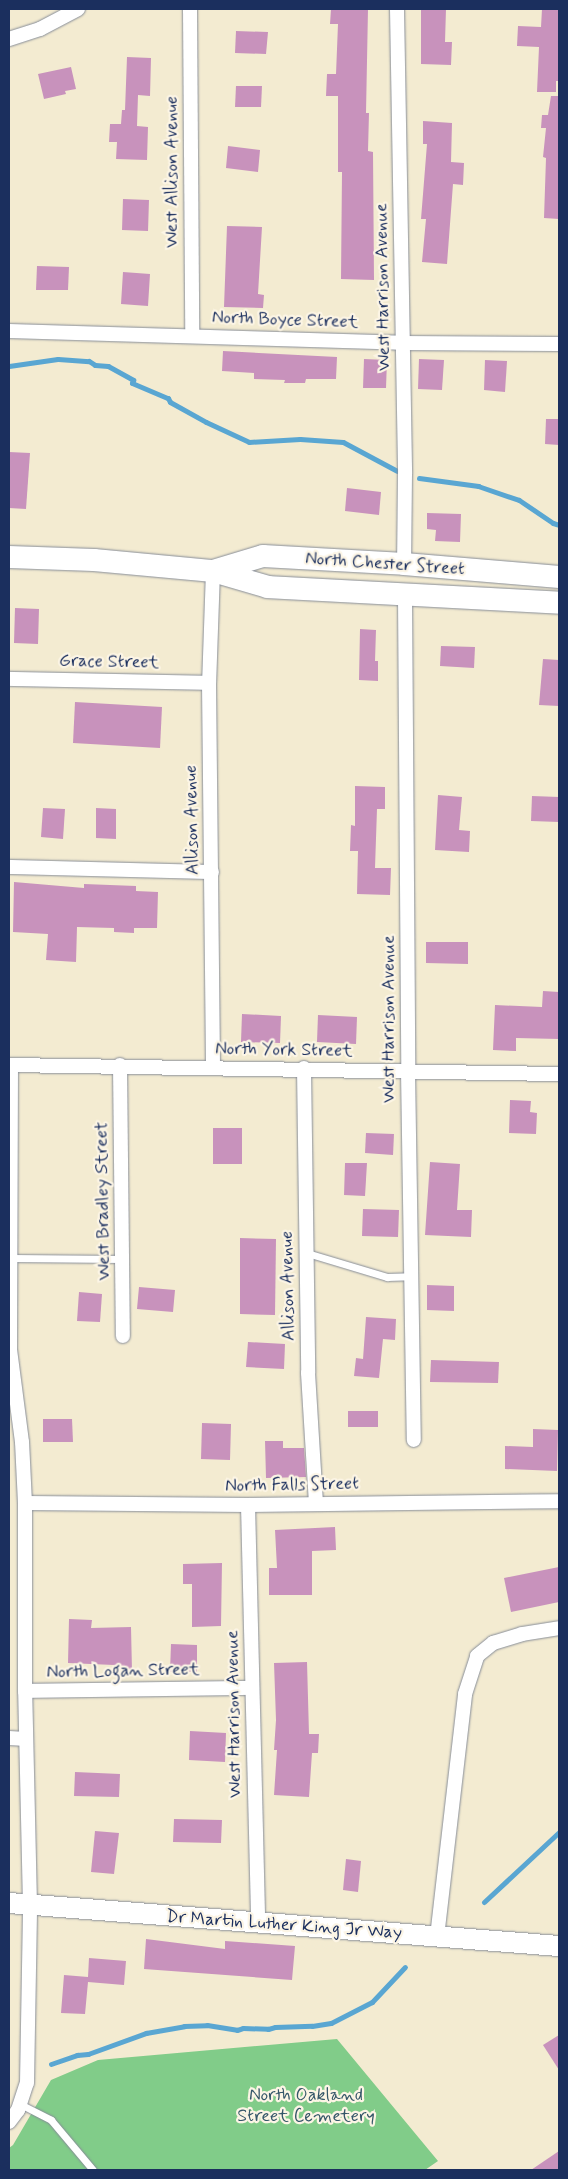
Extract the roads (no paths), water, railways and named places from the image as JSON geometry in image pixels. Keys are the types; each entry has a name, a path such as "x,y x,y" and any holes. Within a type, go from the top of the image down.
{"main road":[{"name":"North Chester Street","path":"213,572 263,556 404,564 559,577"},
{"name":"North Chester Street","path":"9,557 94,560 213,572 268,588 559,603"},
{"name":"Dr Martin Luther King Jr Way","path":"9,1903 559,1946"}],"street":[{"path":"9,39 40,29 78,9"},
{"name":"West Allison Avenue","path":"190,9 192,335"},
{"name":"West Harrison Avenue","path":"397,9 405,474 404,564"},
{"name":"North Boyce Street","path":"9,330 402,343 559,344"},
{"name":"Allison Avenue","path":"213,572 209,683 213,1067"},
{"name":"West Harrison Avenue","path":"405,596 410,1276 414,1440"},
{"name":"Grace Street","path":"9,679 209,683"},
{"path":"9,866 212,872"},
{"path":"9,2122 20,2104 27,2083 30,1905 25,1691 25,1503 22,1442 10,1350 12,1258 10,1065"},
{"name":"North York Street","path":"10,1065 304,1068 408,1072 559,1074"},
{"name":"West Bradley Street","path":"120,1065 123,1336"},
{"name":"Allison Avenue","path":"304,1068 308,1373 316,1503"},
{"name":"North Falls Street","path":"25,1503 248,1505 559,1502"},
{"name":"West Harrison Avenue","path":"248,1505 258,1923"},
{"path":"438,1937 465,1694 477,1656 493,1643 522,1634 559,1628"},
{"name":"North Logan Street","path":"25,1691 252,1688"},
{"path":"9,1738 26,1739"}],"lane":[{"path":"307,1253 387,1277 410,1276"},
{"path":"12,1258 122,1259"},
{"path":"20,2104 51,2120 93,2170"}],"waterway":[{"path":"9,366 58,359 89,361 95,365 108,366 133,380 132,383 168,398 170,402 206,422 249,442 300,439 343,442 397,471"},
{"path":"419,478 478,486 519,500 559,525"},
{"path":"484,1902 559,1832"},
{"path":"51,2064 77,2055 88,2054 146,2033 184,2026 207,2025 237,2030 243,2028 268,2029 275,2027 312,2026 331,2023 372,2002 405,1967"}],"park label":[{"name":"North Oakland Street Cemetery","path":"306,2106"}]}
